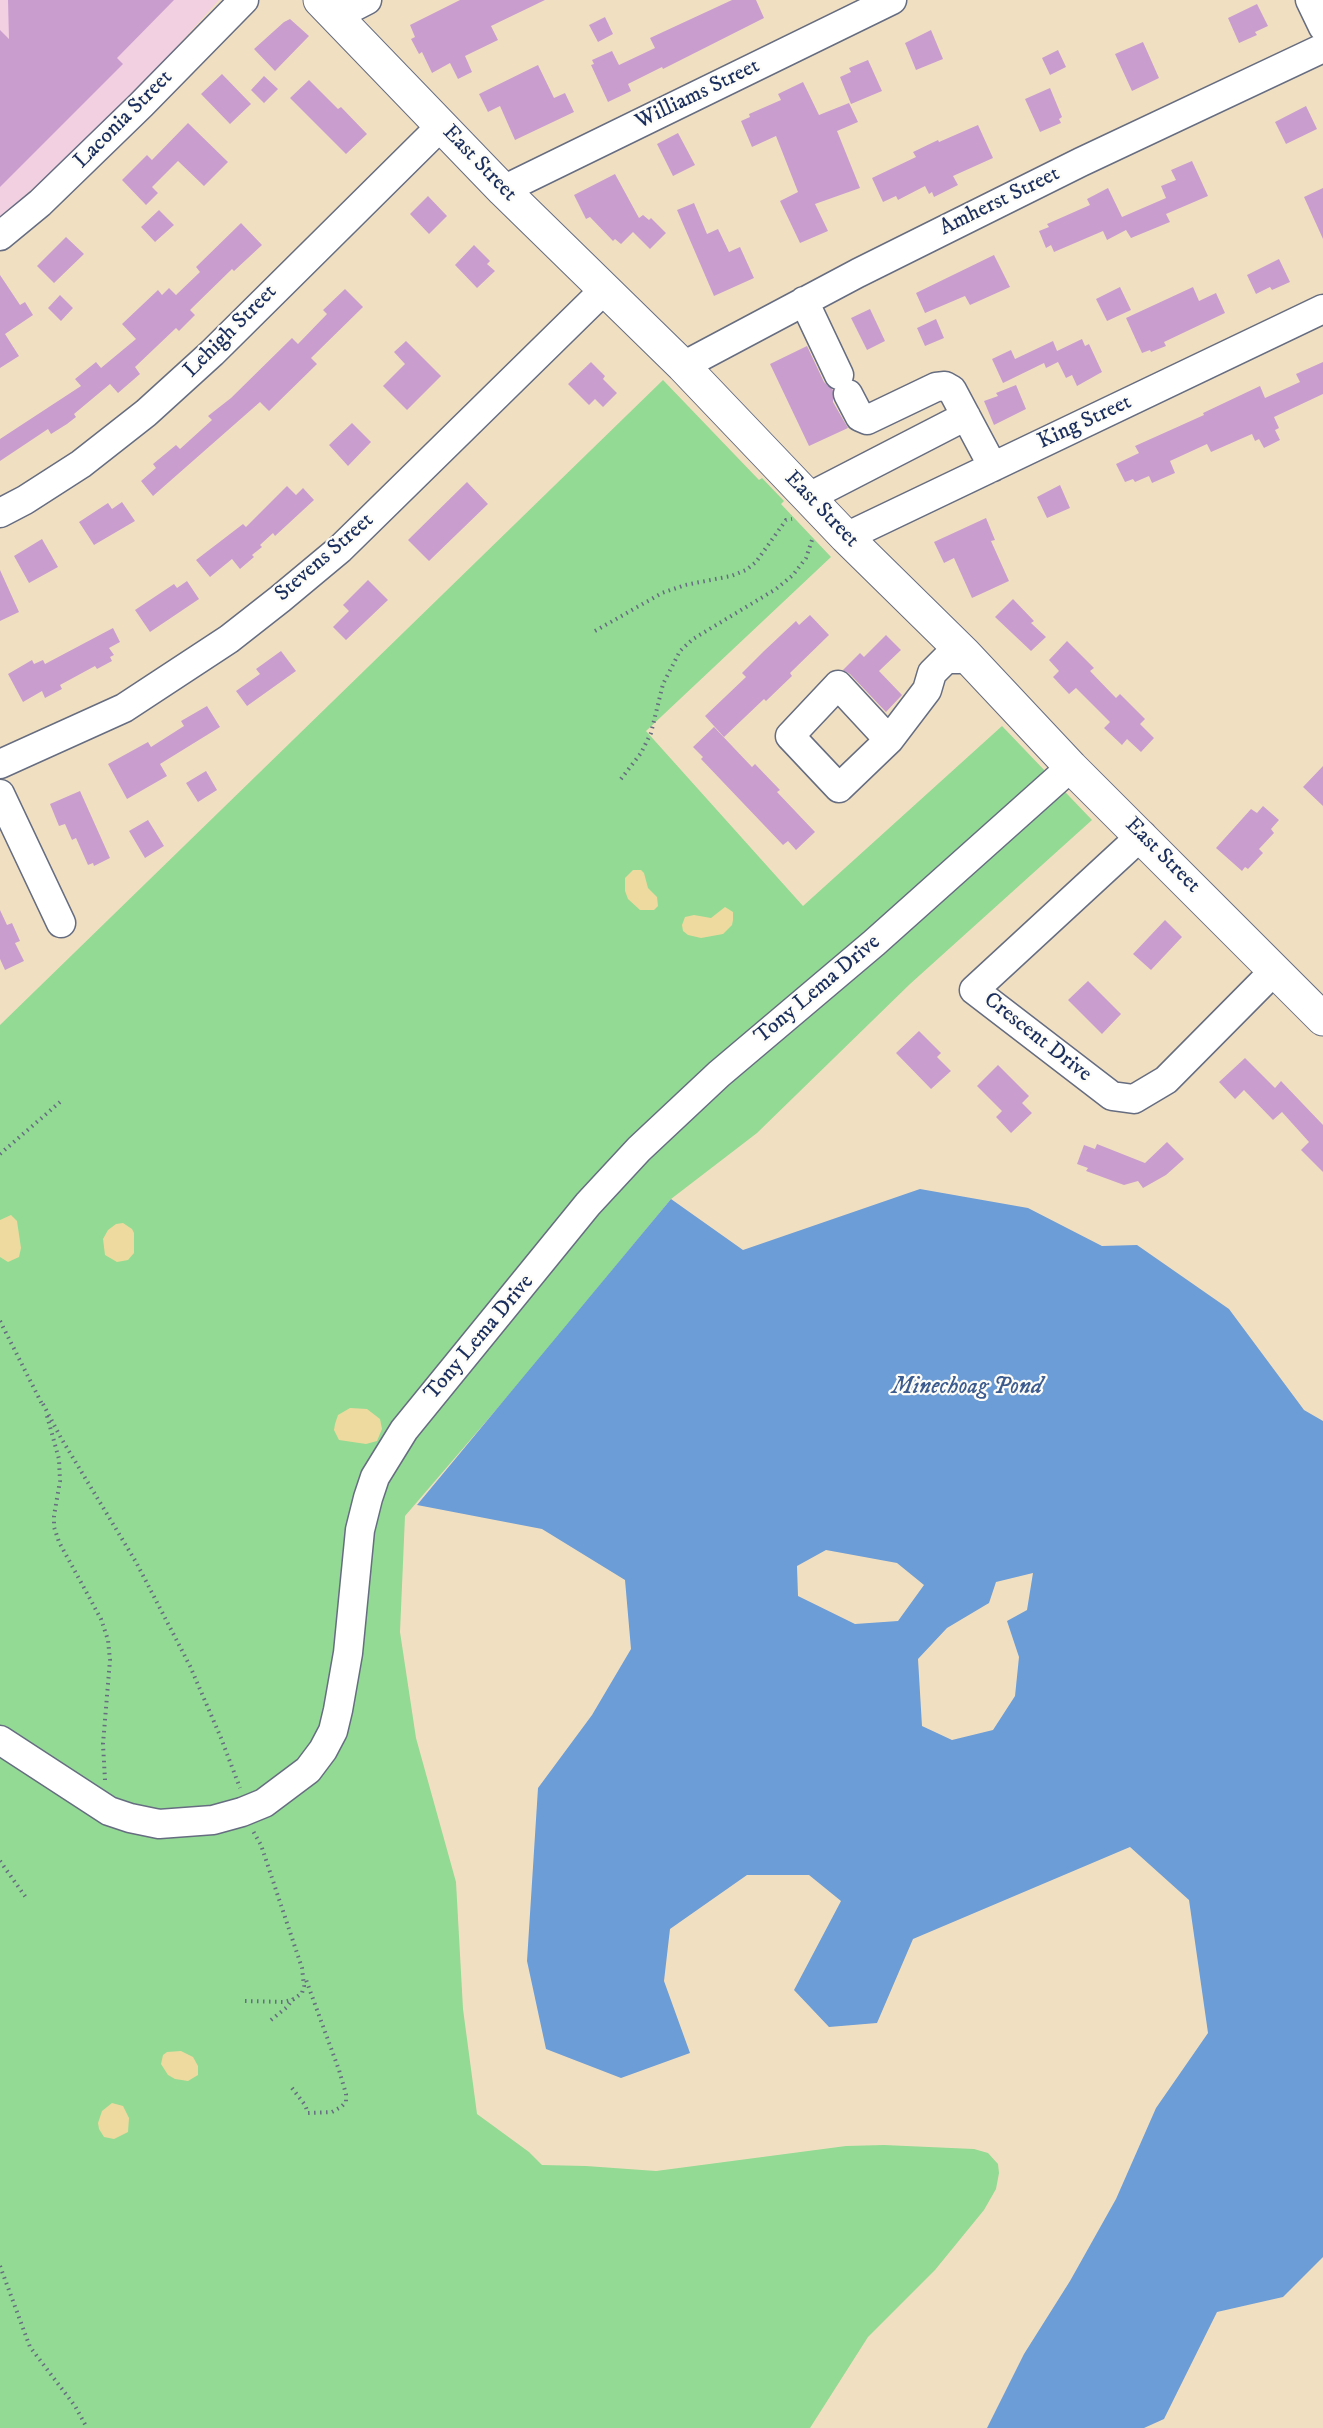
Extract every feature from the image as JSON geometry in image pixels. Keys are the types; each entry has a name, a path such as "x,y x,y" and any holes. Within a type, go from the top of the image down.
{"main road":[{"name":"East Street","path":"328,8 503,190 683,366 803,507 846,537 1323,1019"}],"street":[{"name":"Laconia Street","path":"0,236 40,203 244,0"},
{"path":"328,8 367,0"},
{"name":"Williams Street","path":"503,190 892,0"},
{"path":"1310,0 1323,27"},
{"name":"Amherst Street","path":"683,366 804,301 1081,162 1323,48"},
{"name":"Lehigh Street","path":"0,513 81,465 146,413 212,353 442,125"},
{"name":"Stevens Street","path":"0,764 124,708 229,639 272,606 340,549 605,290"},
{"path":"804,301 860,417 867,420 936,387 945,386 952,390 993,467"},
{"name":"King Street","path":"846,537 1323,309"},
{"path":"803,507 966,416"},
{"path":"889,740 927,690 943,684 956,671 962,656"},
{"name":"Tony Lema Drive","path":"0,1740 109,1811 159,1824 213,1820 242,1812 264,1803 308,1770 333,1731 348,1653 360,1530 375,1477 404,1430 588,1204 639,1149 719,1074 874,943 1071,766"},
{"path":"0,794 61,924"},
{"name":"Crescent Drive","path":"1142,835 974,990 1112,1096 1134,1099 1166,1080 1275,970"}],"path":[{"path":"595,632 662,594 685,585 731,576 746,570 756,562 786,520 803,507"},
{"path":"621,779 641,753 651,733 663,684 680,651 693,639 776,589 793,575 811,547 813,534"},
{"path":"0,1154 60,1102"},
{"path":"0,1321 61,1438 136,1562 190,1666 237,1778 242,1797 242,1812 261,1845 341,2078 346,2094 345,2102 332,2112 308,2112 292,2088"},
{"path":"43,1404 59,1459 60,1481 54,1527 59,1542 101,1619 108,1640 110,1660 103,1744 109,1811"},
{"path":"0,1861 27,1899"},
{"path":"271,2019 302,1993 304,1986 302,1968"},
{"path":"245,2001 284,2002 294,1999"},
{"path":"0,2266 30,2347 75,2406 87,2428"}],"shaded area":[{"path":"0,0 219,0 116,114 0,218"}],"green space":[{"path":"663,380 759,480 762,478 784,501 781,504 831,557 646,731 803,906 1002,726 1092,820 910,984 757,1133 671,1199 532,1368 405,1516 400,1632 416,1738 456,1882 463,2009 477,2114 529,2152 542,2165 656,2171 846,2146 884,2145 974,2149 988,2153 998,2164 996,2189 984,2210 935,2270 868,2337 810,2428 0,2428 0,1025"}],"sand":[{"path":"633,870 641,870 644,873 648,888 657,897 658,906 654,910 640,910 628,899 625,891 625,878"},
{"path":"725,907 733,912 733,920 732,925 723,934 701,938 688,935 683,931 682,925 685,917 694,915 711,918"},
{"path":"11,1215 17,1221 21,1248 19,1257 8,1262 0,1257 0,1220"},
{"path":"123,1223 134,1233 134,1253 128,1260 117,1262 105,1255 103,1239 108,1230 116,1224"},
{"path":"350,1408 367,1409 380,1419 382,1429 377,1441 366,1444 339,1440 334,1430 338,1415"},
{"path":"181,2051 193,2057 198,2066 198,2075 188,2081 175,2079 168,2075 161,2064 163,2055 167,2052"},
{"path":"112,2103 123,2106 129,2118 128,2132 114,2139 104,2137 98,2123 102,2111"}],"water":[{"name":"Minechoag Pond","path":"920,1189 1028,1208 1102,1246 1137,1245 1229,1309 1304,1410 1323,1421 1323,2257 1283,2297 1217,2312 1164,2419 1144,2428 987,2428 1024,2354 1070,2281 1116,2199 1156,2108 1208,2033 1189,1900 1130,1847 913,1939 877,2023 829,2027 794,1990 841,1901 809,1875 747,1875 670,1929 664,1981 690,2053 621,2078 546,2049 527,1961 538,1788 592,1715 631,1649 625,1580 542,1529 417,1505 671,1199 743,1250","holes":["826,1550 897,1563 924,1585 898,1621 855,1624 798,1596 797,1566","1033,1573 1027,1610 1007,1621 1019,1657 1015,1696 993,1730 952,1740 922,1726 918,1659 947,1628 989,1603 996,1582"]}],"building":[{"path":"8,0 174,0 117,58 123,64 0,187 0,30 9,39"},
{"path":"460,0 545,0 491,26 498,40 465,56 472,72 458,79 450,63 432,73 422,52 419,54 411,39 415,37 410,25"},
{"path":"732,0 756,0 764,18 628,84 631,91 608,102 591,65 594,64 592,60 612,51 619,65 655,48 650,38"},
{"path":"1257,4 1268,26 1255,32 1257,35 1239,43 1228,18"},
{"path":"605,17 613,34 598,42 589,25"},
{"path":"290,19 309,36 275,71 254,49"},
{"path":"931,30 943,59 916,70 905,43"},
{"path":"1143,42 1159,78 1132,91 1115,54"},
{"path":"1058,50 1066,67 1050,75 1042,58"},
{"path":"868,60 882,91 851,104 840,77 851,72 849,68"},
{"path":"538,65 554,98 565,93 574,112 515,140 500,106 488,112 479,94"},
{"path":"222,74 251,104 230,124 201,94"},
{"path":"264,76 278,89 264,103 251,90"},
{"path":"309,80 338,109 341,107 367,134 346,154 290,98"},
{"path":"803,82 819,115 849,103 858,122 837,131 860,188 815,204 828,231 800,243 780,201 798,192 776,136 752,147 741,121 750,117 749,114 781,100 778,94"},
{"path":"1050,88 1062,117 1059,119 1061,123 1040,132 1025,99"},
{"path":"1306,106 1317,129 1286,144 1275,122"},
{"path":"188,123 228,162 204,186 178,161 152,187 158,193 146,205 122,180 147,155 152,160"},
{"path":"978,125 993,158 953,176 958,185 934,197 932,192 929,194 925,186 898,200 896,196 883,202 872,178 916,157 913,152"},
{"path":"678,133 695,165 673,176 657,144"},
{"path":"1192,161 1208,196 1166,214 1170,222 1131,238 1126,230 1107,240 1103,231 1054,252 1051,245 1046,248 1039,231 1049,227 1047,224 1090,205 1087,199 1108,188 1122,217 1166,198 1161,186 1176,180 1171,170"},
{"path":"615,174 639,218 643,215 649,220 651,218 666,233 650,249 633,232 621,244 615,239 613,241 590,217 586,219 574,195"},
{"path":"1323,188 1323,239 1304,197"},
{"path":"428,196 447,216 429,234 410,214"},
{"path":"694,203 707,234 718,229 729,252 740,247 754,278 714,296 677,210"},
{"path":"159,210 174,225 155,242 141,227"},
{"path":"241,223 262,245 234,271 232,269 190,310 195,315 179,331 176,328 135,367 140,374 118,393 110,384 74,414 76,417 67,424 51,434 48,429 0,461 0,439 81,386 75,379 96,362 101,368 136,339 122,324 158,290 162,295 169,288 176,295 200,272 196,267"},
{"path":"66,237 84,254 54,283 37,266"},
{"path":"474,245 490,261 487,264 495,271 477,288 455,265"},
{"path":"994,255 1010,287 970,305 965,296 925,313 916,293"},
{"path":"1279,259 1290,282 1272,290 1270,287 1256,294 1247,275"},
{"path":"0,275 20,305 25,302 33,315 5,334 19,356 0,368"},
{"path":"1120,287 1131,310 1107,321 1096,299"},
{"path":"1193,287 1199,301 1216,293 1225,313 1164,342 1166,346 1142,353 1126,318"},
{"path":"345,289 363,307 311,358 317,364 269,411 260,402 153,496 141,481 156,468 153,464 176,445 180,449 212,420 208,416 231,398 292,338 298,344 327,314 323,310"},
{"path":"60,295 73,308 61,321 48,308"},
{"path":"870,309 885,341 867,350 851,318"},
{"path":"936,319 944,338 925,346 917,328"},
{"path":"1082,339 1085,346 1089,344 1102,372 1077,386 1072,375 1066,378 1058,362 1046,368 1044,363 1003,383 992,359 1011,350 1015,359 1053,341 1057,351"},
{"path":"406,341 441,376 407,410 383,386 405,364 394,352"},
{"path":"807,346 824,382 833,390 833,402 848,428 809,446 770,364"},
{"path":"591,362 617,393 603,407 595,399 589,405 568,384"},
{"path":"1323,362 1323,394 1274,417 1279,428 1275,430 1280,440 1264,448 1259,439 1255,441 1252,434 1211,452 1207,444 1170,461 1175,473 1152,483 1149,476 1135,482 1133,479 1125,482 1116,464 1139,453 1135,446 1204,415 1203,413 1260,386 1265,398 1300,382 1296,374"},
{"path":"1016,385 1026,409 994,425 984,401"},
{"path":"352,423 371,442 348,466 329,445"},
{"path":"467,482 488,504 429,561 408,540"},
{"path":"1060,485 1070,508 1047,518 1037,497"},
{"path":"287,486 296,495 303,488 314,500 275,536 273,533 260,545 262,547 252,555 254,557 240,569 232,559 210,577 196,560 243,524 246,527"},
{"path":"122,502 135,521 94,545 79,522 108,503 112,509"},
{"path":"986,518 995,540 991,541 1009,581 972,598 954,558 944,563 934,542"},
{"path":"42,539 58,567 29,583 14,556"},
{"path":"0,570 19,612 0,621"},
{"path":"368,580 388,600 346,640 333,627 349,611 343,605"},
{"path":"187,581 199,599 150,632 135,610 174,584 177,588"},
{"path":"1013,599 1034,621 1031,623 1046,637 1031,651 995,617"},
{"path":"810,615 829,635 790,673 792,676 724,737 705,716 746,677 742,673 764,651 796,621 799,625"},
{"path":"113,628 120,642 109,648 114,655 110,657 112,661 97,669 95,666 60,685 62,689 45,698 42,691 23,702 8,674 32,660 34,664 43,660 45,664"},
{"path":"886,635 901,650 879,671 902,695 886,712 850,674 843,670 860,653 864,657"},
{"path":"1067,641 1094,668 1090,671 1116,698 1120,694 1145,719 1140,724 1154,738 1141,752 1127,739 1122,745 1104,728 1110,722 1076,688 1069,694 1053,677 1059,671 1049,660"},
{"path":"281,651 296,671 247,706 236,691 260,674 256,669"},
{"path":"207,706 220,727 160,764 167,776 127,799 108,764 148,742 151,747 184,726 181,721"},
{"path":"714,727 752,767 755,764 780,790 777,792 815,832 796,850 788,841 783,845 701,759 703,757 693,747"},
{"path":"1323,766 1323,806 1303,787"},
{"path":"206,771 217,790 198,802 186,783"},
{"path":"80,791 110,858 94,866 93,863 88,865 76,838 72,840 65,824 59,826 50,804"},
{"path":"1263,806 1279,820 1271,829 1274,833 1259,849 1263,853 1248,869 1245,867 1242,871 1216,848 1251,809 1257,813"},
{"path":"148,820 164,846 145,858 129,831"},
{"path":"0,910 7,925 12,923 20,941 15,943 24,961 5,970 0,959"},
{"path":"1165,920 1182,937 1151,970 1133,954"},
{"path":"1088,981 1121,1014 1102,1034 1068,1000"},
{"path":"919,1031 941,1053 937,1057 951,1071 931,1089 896,1053"},
{"path":"1245,1058 1275,1088 1281,1081 1323,1125 1323,1172 1301,1150 1309,1142 1282,1112 1273,1120 1244,1090 1235,1099 1219,1082"},
{"path":"998,1065 1029,1096 1022,1103 1032,1113 1011,1133 996,1117 1002,1111 977,1086"},
{"path":"1167,1142 1184,1159 1166,1175 1143,1188 1138,1181 1124,1185 1086,1171 1088,1168 1077,1164 1084,1145 1095,1149 1097,1144 1145,1163"}]}
